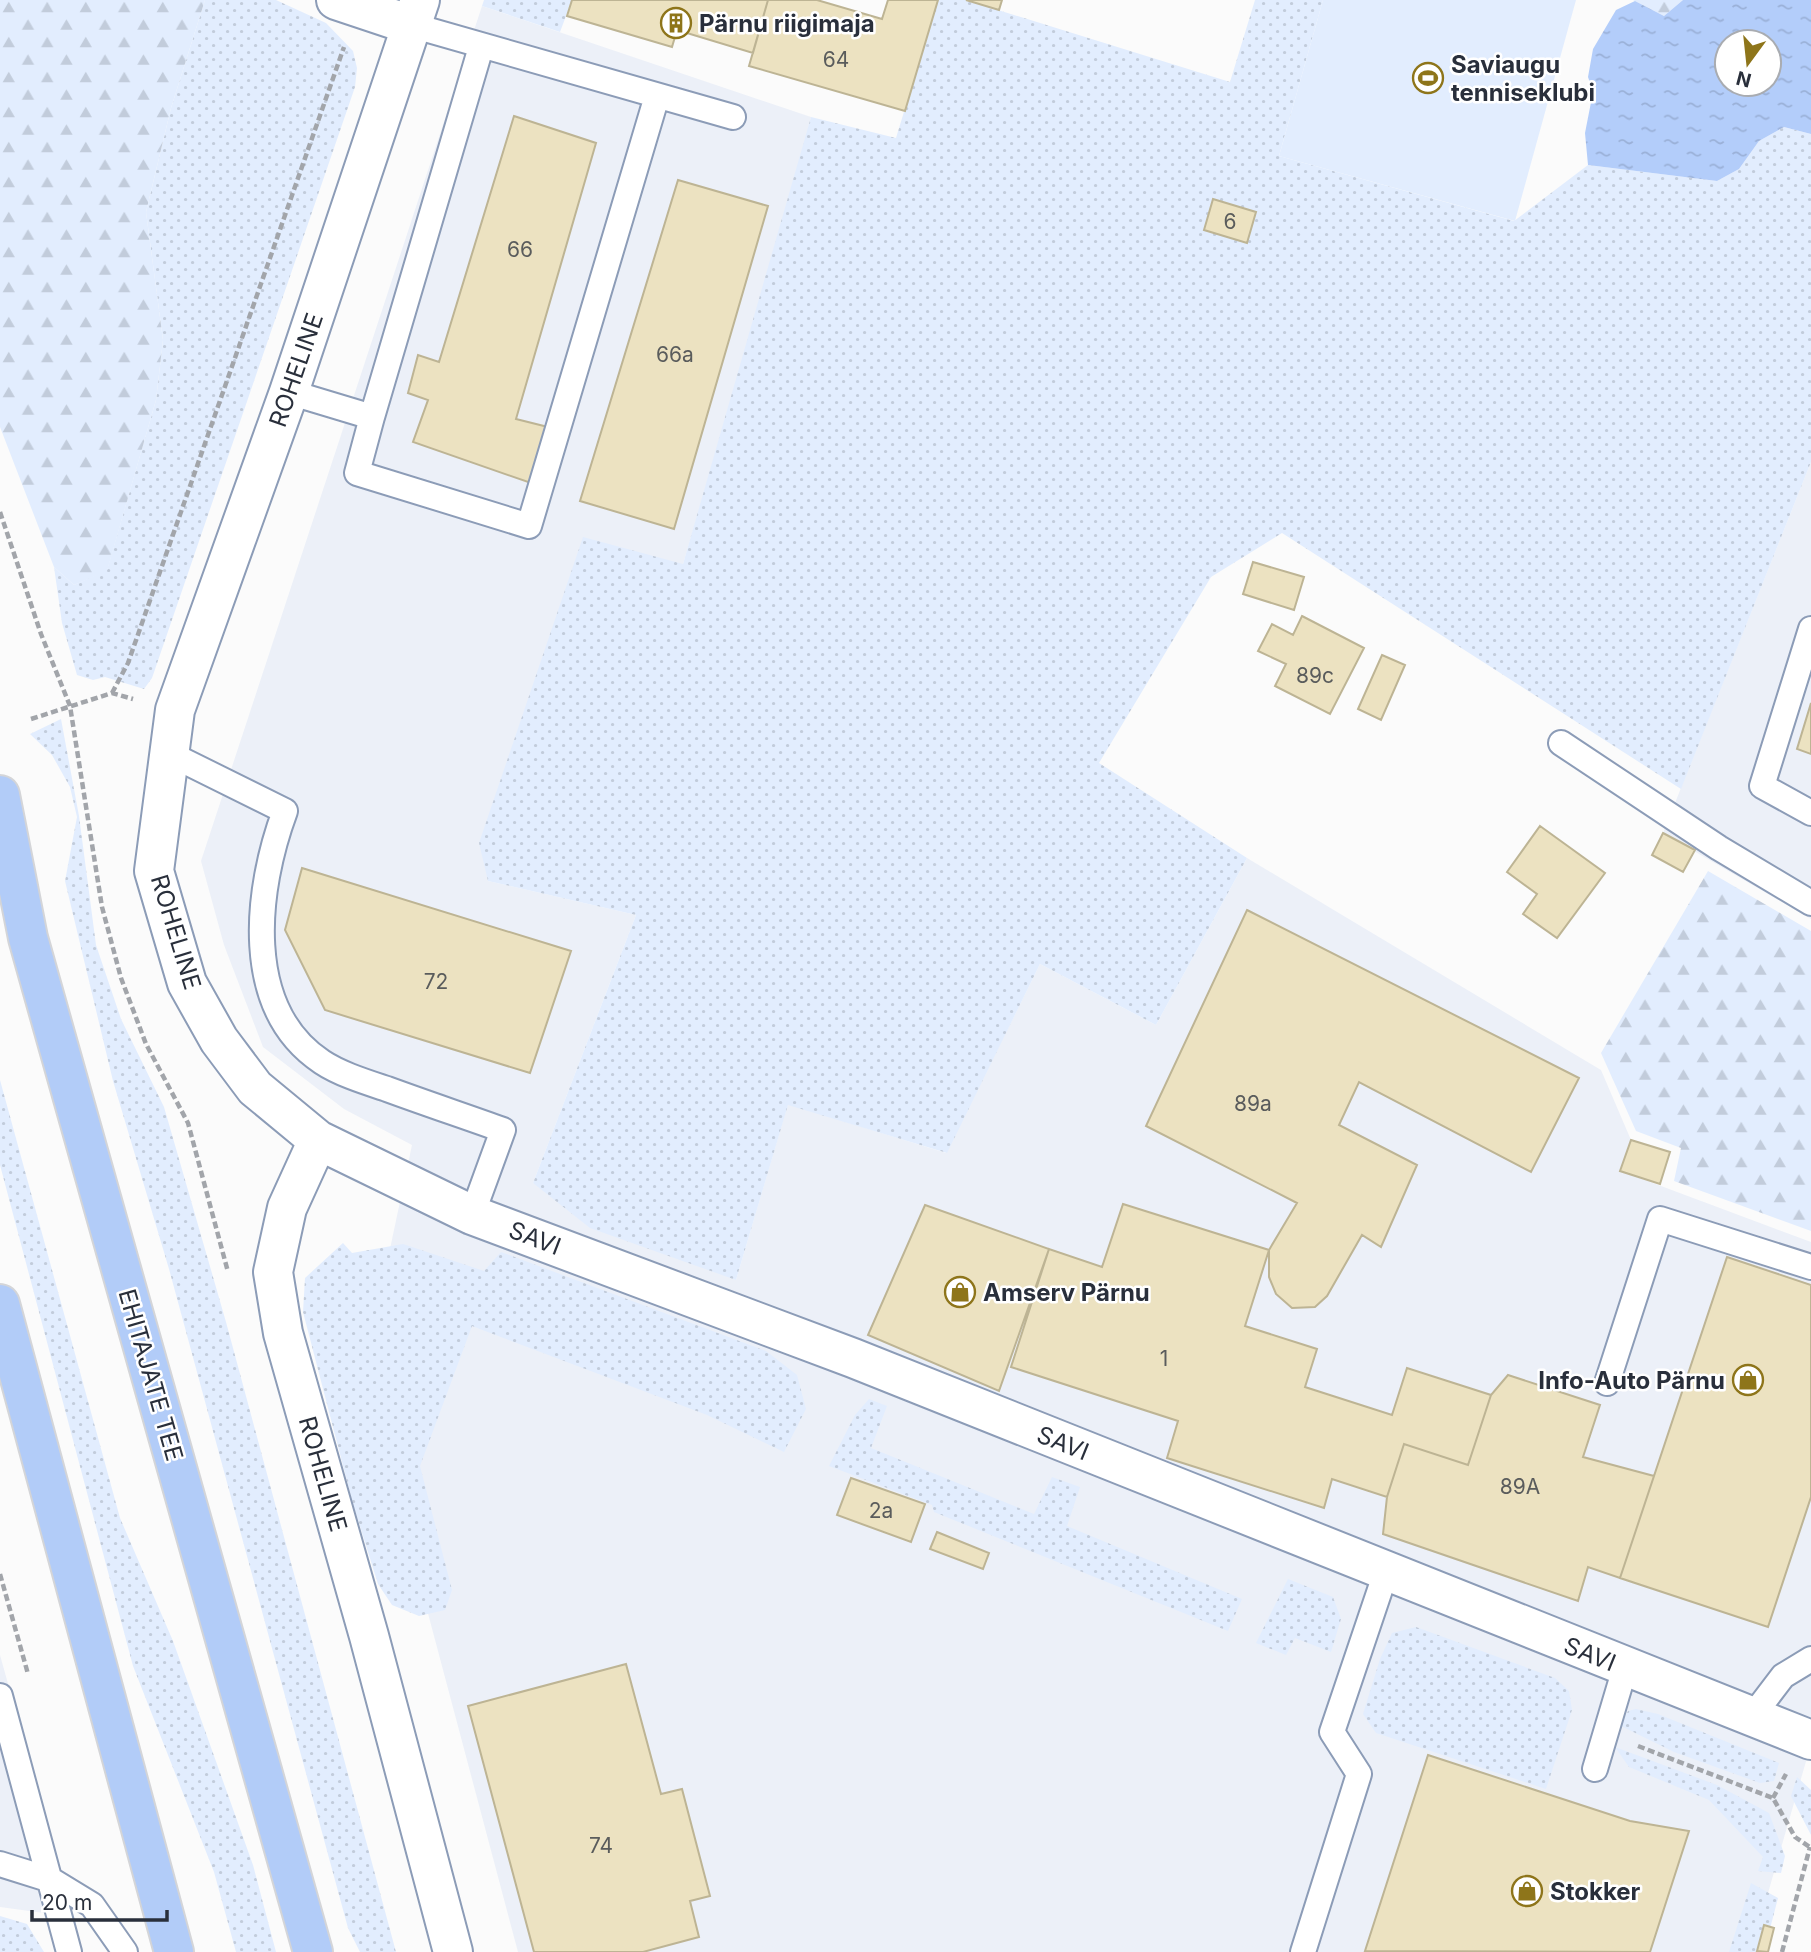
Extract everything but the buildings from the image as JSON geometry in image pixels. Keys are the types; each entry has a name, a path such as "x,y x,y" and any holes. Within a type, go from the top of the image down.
{"highway":[{"name":"EHITAJATE TEE","path":"0,795 28,938 313,1952"},
{"path":"0,1304 174,1952"}],"street":[{"path":"347,4 416,12"},
{"name":"ROHELINE","path":"416,12 289,392 175,710 154,871 187,983 219,1040 255,1088 318,1140 288,1208 274,1272 283,1333 369,1636 453,1952"},
{"name":"SAVI","path":"318,1140 472,1214 853,1358 1751,1718 1800,1755"}],"lane":[{"path":"416,12 481,47 733,117"},
{"path":"481,47 357,473 528,526 657,96"},
{"path":"289,392 372,418"},
{"path":"1811,629 1762,786 1811,813"},
{"path":"1561,743 1719,848 1811,903"},
{"path":"168,753 285,811 264,880 261,929 271,996 295,1037 323,1063 503,1130 472,1214"},
{"path":"1606,1383 1660,1219 1811,1267"},
{"path":"1303,1952 1359,1774 1332,1732 1386,1572"},
{"path":"1751,1718 1783,1676 1811,1659"},
{"path":"1595,1769 1625,1668"},
{"path":"0,1696 69,1952"},
{"path":"0,1864 51,1880 93,1905 125,1952"}],"path":[{"path":"112,693 128,663 347,4"},
{"path":"0,512 41,634 70,706 102,907 121,978 146,1044 188,1123 232,1283"},
{"path":"1606,1733 1773,1798 1795,1836 1810,1847 1782,1952"},
{"path":"1773,1798 1800,1755"}],"shaded area":[{"path":"482,6 811,117 794,190 683,564 488,881 636,915 533,1183 736,1280 788,1104 946,1153 1040,964 1156,1025 1247,858 1601,1070 1631,1140 1621,1171 1811,1242 1811,1744 1751,1952 518,1952 396,1493 369,1348 412,1145 344,1109 263,1047 224,945 201,861"},
{"path":"1811,462 1811,919 1663,833"},
{"path":"0,1655 73,1917 0,1907"}],"green space":[{"path":"0,0 205,0 171,108 146,212 163,340 156,400 107,571 74,585 54,567 0,427"},
{"path":"205,0 276,0 326,23 353,51 357,68 355,87 152,678 144,689 105,677 93,680 77,675 62,623 54,567 74,585 107,570 156,400 163,340 146,212 171,108"},
{"path":"484,0 572,0 560,32 482,6"},
{"path":"938,0 966,0 1230,82 1255,0 1323,0 1279,156 1514,221 1588,165 1717,181 1739,169 1759,141 1784,127 1811,134 1811,462 1681,789 1282,533 1211,577 1099,763 1247,858 1156,1025 1040,964 947,1153 788,1105 736,1280 590,1228 533,1183 636,915 488,881 479,843 583,537 683,564 811,117 896,138"},
{"name":"Saviaugu tenniseklubi","path":"1323,0 1576,0 1515,221 1279,156"},
{"path":"1633,0 1683,0 1664,16"},
{"path":"61,719 79,816 96,945 121,1019 164,1107 226,1322 396,1952 360,1952 348,1928 169,1269 113,1081 65,881 77,817 70,787 52,755 30,734"},
{"path":"1708,871 1811,931 1811,1231 1674,1181 1681,1148 1636,1131 1601,1053"},
{"path":"0,1080 120,1518 173,1641 253,1865 276,1952 236,1952 214,1872 133,1666 0,1165"},
{"path":"343,1243 352,1253 403,1244 484,1271 501,1252 766,1351 797,1375 806,1409 784,1452 707,1415 472,1326 420,1466 452,1590 445,1610 419,1616 392,1605 378,1584 353,1504 303,1312 305,1278"},
{"path":"869,1399 887,1406 871,1448 1034,1514 1052,1477 1080,1487 1067,1526 1242,1599 1228,1631 934,1512 932,1505 829,1466 855,1415"},
{"path":"1288,1579 1333,1597 1341,1619 1331,1652 1295,1638 1286,1655 1256,1643"},
{"path":"1416,1627 1555,1678 1569,1691 1572,1710 1546,1789 1376,1733 1363,1714 1380,1659 1392,1633"},
{"path":"1636,1709 1658,1714 1779,1763 1774,1781 1760,1783 1674,1752 1621,1726 1628,1711"},
{"path":"1615,1747 1717,1785 1769,1813 1785,1856 1781,1873 1758,1871 1763,1857 1709,1800 1629,1767"},
{"path":"1797,1777 1811,1790 1811,1835 1791,1796"},
{"path":"1751,1883 1778,1898 1764,1952 1729,1952"},
{"path":"0,1916 27,1924 44,1952 0,1952"}],"water":[{"path":"1683,0 1811,0 1811,134 1784,127 1759,141 1739,169 1717,181 1588,165 1585,133 1593,92 1588,77 1593,49 1616,10 1635,1 1664,16"}],"place":[{"name":"Pärnu riigimaja","path":"676,23"},
{"name":"Saviaugu tenniseklubi","path":"1428,78"},
{"name":"Amserv Pärnu","path":"960,1292"},
{"name":"Info-Auto Pärnu","path":"1748,1380"},
{"name":"Stokker","path":"1527,1891"}]}
